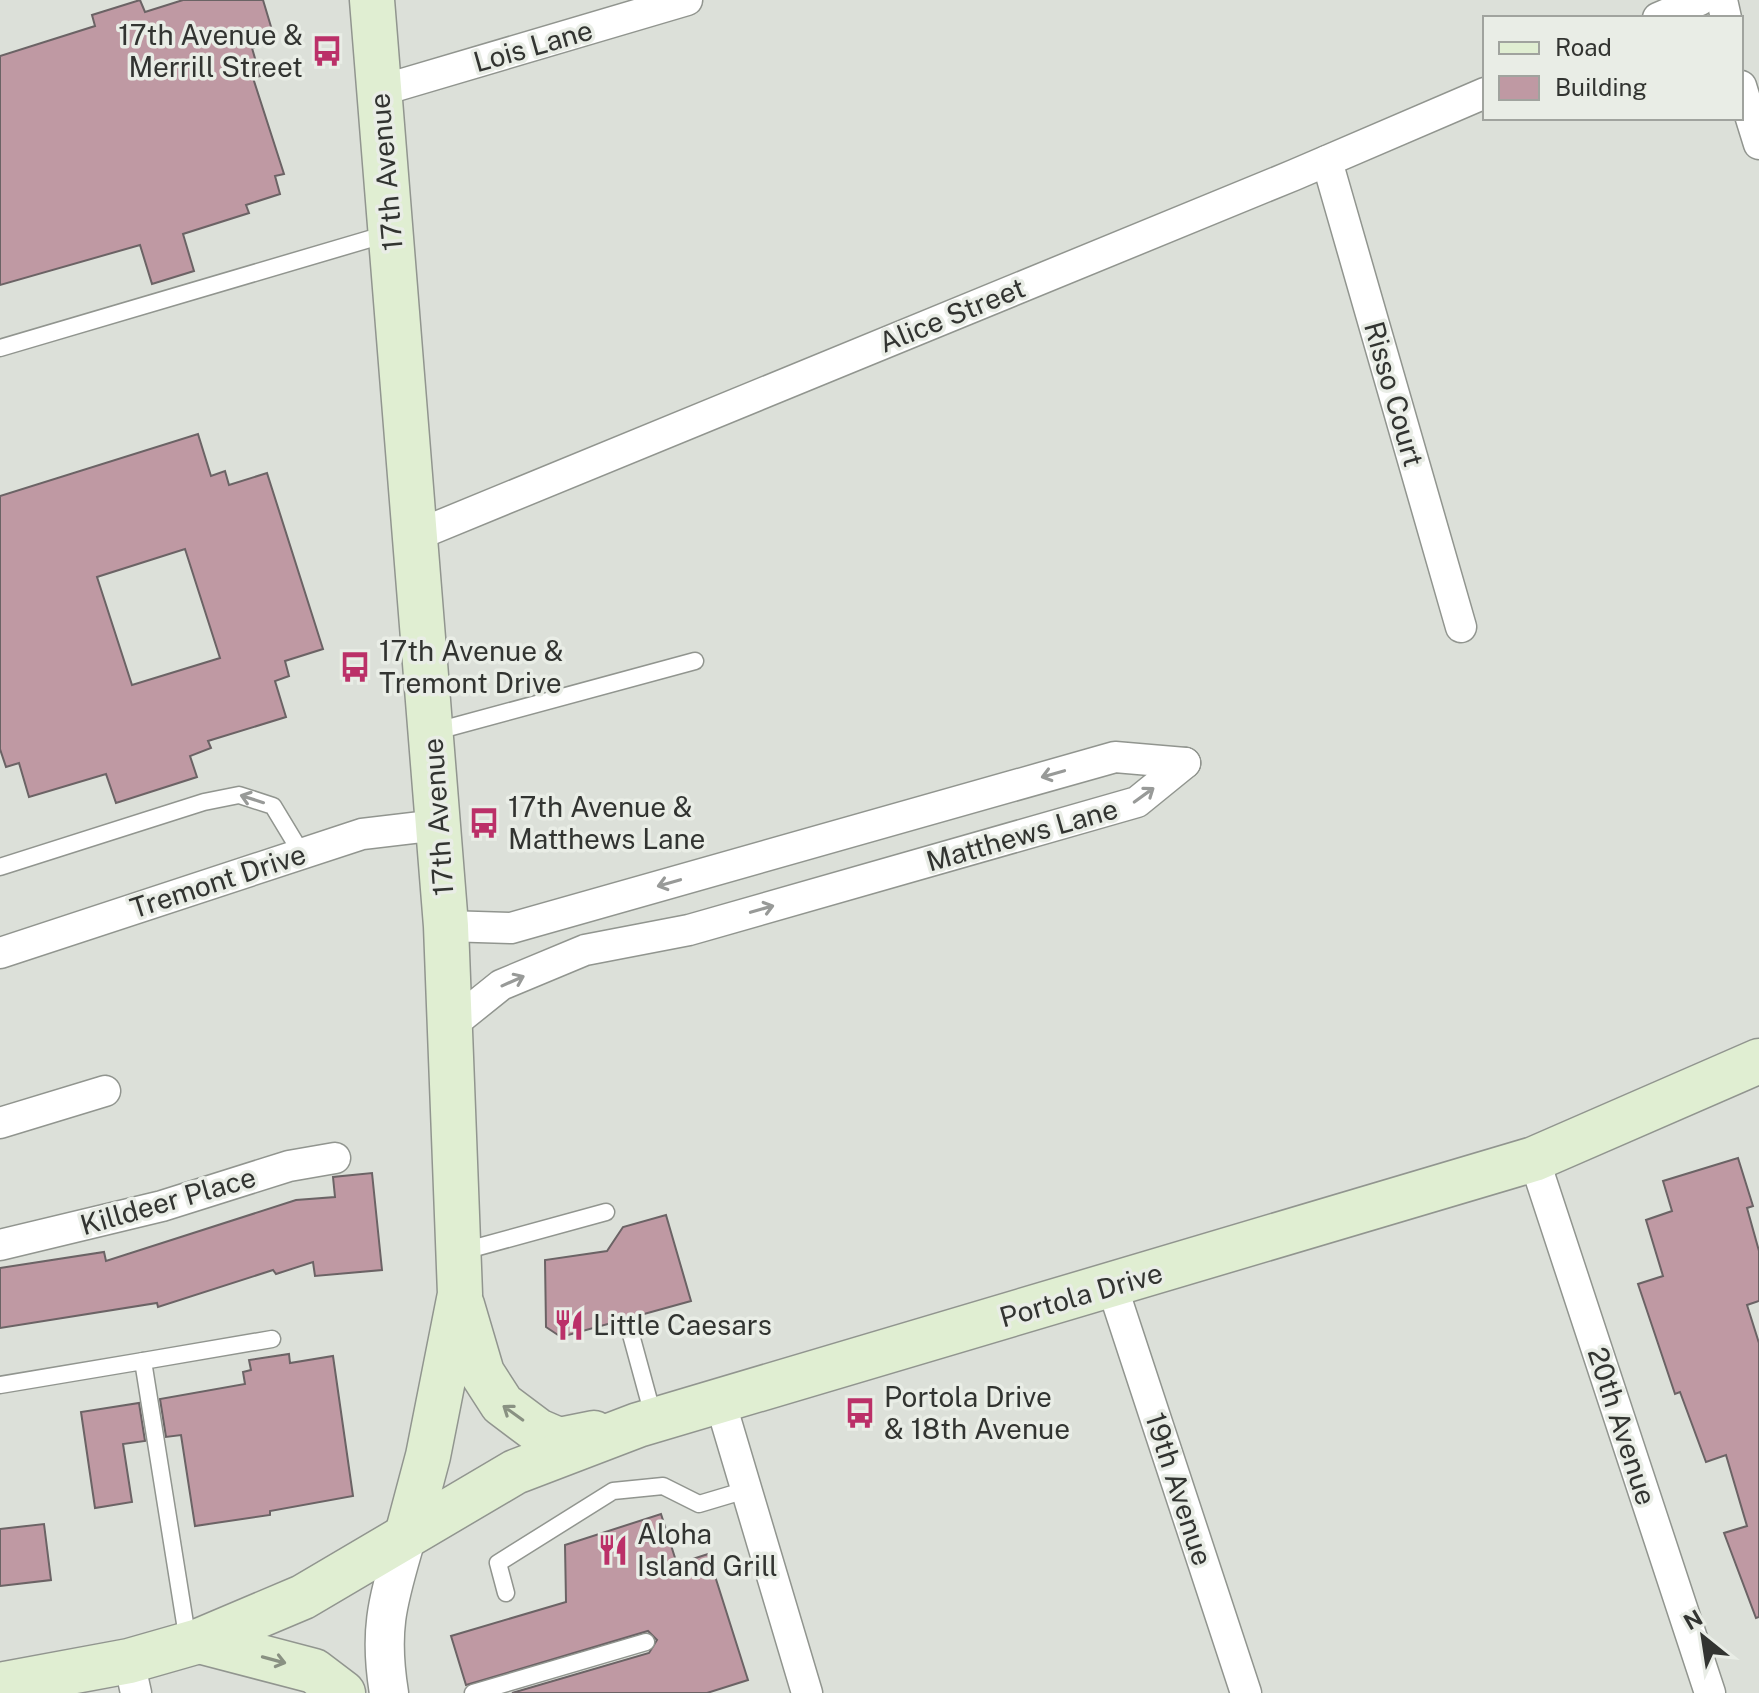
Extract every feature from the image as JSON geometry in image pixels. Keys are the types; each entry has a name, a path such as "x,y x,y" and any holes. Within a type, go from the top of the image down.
{"main road":[{"name":"17th Avenue","path":"372,0 446,926 459,1273 428,1456 407,1535"},
{"name":"Portola Drive","path":"0,1685 132,1677 194,1642 303,1597 515,1472 646,1423 1534,1159 1759,1061"},
{"path":"459,1273 482,1373 502,1404 559,1440 646,1423"},
{"path":"194,1642 314,1671 343,1693"}],"street":[{"name":"Lois Lane","path":"379,91 687,0"},
{"path":"1663,16 1700,0"},
{"path":"1743,92 1759,144"},
{"name":"Alice Street","path":"417,535 1483,94"},
{"name":"Risso Court","path":"1327,161 1461,627"},
{"name":"Matthews Lane","path":"446,926 511,928 1115,757 1185,763 1137,802 689,930 585,950 501,985 450,1026"},
{"name":"Tremont Drive","path":"0,953 373,832 438,825"},
{"path":"0,1123 105,1091"},
{"name":"Killdeer Place","path":"0,1245 162,1206 289,1166 335,1158"},
{"name":"20th Avenue","path":"1534,1159 1710,1693"},
{"name":"19th Avenue","path":"1112,1286 1246,1693"},
{"path":"720,1401 807,1693"},
{"path":"389,1693 383,1659 384,1616 407,1535"}],"lane":[{"path":"0,348 391,232"},
{"path":"432,733 695,661"},
{"path":"0,867 204,802 239,795 273,806 302,854"},
{"path":"459,1273 606,1212"},
{"path":"630,1331 646,1423"},
{"path":"0,1385 272,1339"},
{"path":"143,1361 194,1642"},
{"path":"506,1593 498,1563 613,1491 663,1486 699,1504 746,1490"},
{"path":"473,1693 646,1642"}],"building":[{"path":"140,0 145,12 183,0 263,0 275,40 252,48 260,76 253,78 284,174 275,176 280,194 246,205 249,213 183,234 194,271 152,284 140,245 0,285 0,56 95,26 92,15"},
{"path":"198,434 211,476 225,471 229,485 267,473 323,649 285,661 289,676 275,681 286,717 208,741 211,748 190,756 197,777 116,803 106,774 29,797 19,763 6,767 0,749 0,496","holes":["185,549 220,658 132,685 97,577"]},
{"path":"1738,1158 1753,1206 1747,1208 1759,1251 1759,1301 1747,1305 1759,1343 1759,1617 1756,1618 1724,1533 1747,1526 1726,1455 1706,1462 1680,1392 1675,1394 1638,1284 1663,1276 1646,1220 1672,1211 1663,1181"},
{"path":"372,1173 382,1270 315,1276 313,1262 276,1274 273,1270 158,1307 157,1303 0,1328 0,1268 104,1252 106,1261 296,1200 335,1197 333,1177"},
{"path":"666,1215 691,1301 561,1337 546,1327 545,1260 607,1251 623,1227"},
{"path":"289,1354 290,1363 333,1356 353,1496 270,1511 270,1515 195,1526 181,1435 166,1437 160,1399 245,1384 243,1372 251,1370 249,1360"},
{"path":"139,1403 145,1441 123,1444 132,1502 95,1508 81,1412"},
{"path":"661,1514 677,1564 708,1554 748,1680 707,1693 512,1693 649,1653 657,1640 648,1631 466,1685 451,1636 566,1602 565,1545"},
{"path":"44,1524 51,1580 0,1586 0,1529"}],"place":[{"name":"17th Avenue & Merrill Street","path":"327,51"},
{"name":"17th Avenue & Tremont Drive","path":"355,667"},
{"name":"17th Avenue & Matthews Lane","path":"484,823"},
{"name":"Little Caesars","path":"569,1325"},
{"name":"Portola Drive & 18th Avenue","path":"860,1413"},
{"name":"Aloha Island Grill","path":"613,1550"}]}
